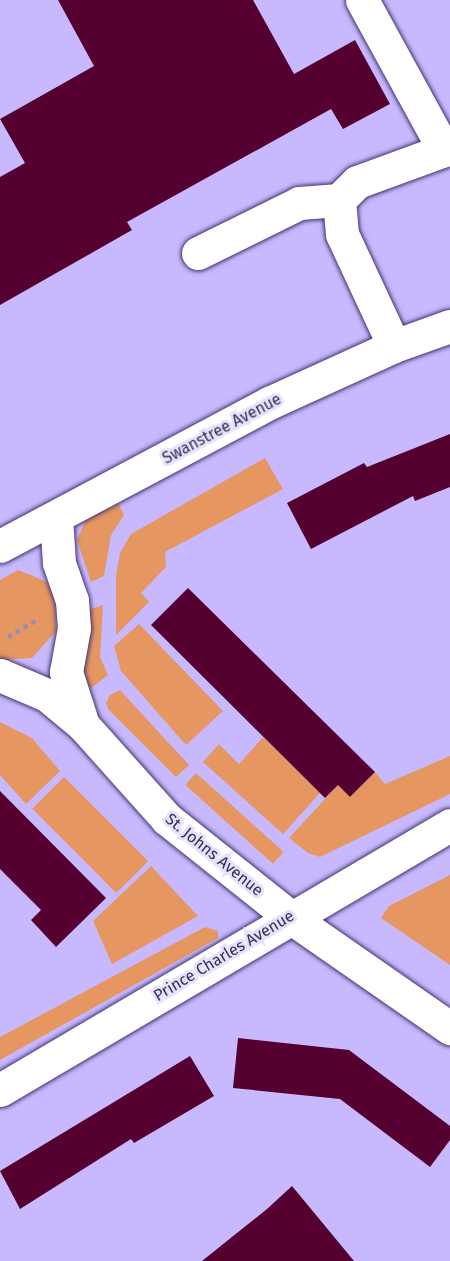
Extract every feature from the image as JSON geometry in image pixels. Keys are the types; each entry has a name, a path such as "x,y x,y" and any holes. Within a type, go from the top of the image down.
{"street":[{"path":"198,253 299,203 339,200 357,182 447,149 362,0"},
{"path":"339,200 342,234 393,346"},
{"name":"Swanstree Avenue","path":"0,546 269,403 393,346 450,326"},
{"name":"St. Johns Avenue","path":"56,517 59,563 72,600 74,628 66,672 83,725"},
{"name":"St. Johns Avenue","path":"0,675 46,695 83,725 167,819 290,917 450,1028"},
{"name":"Prince Charles Avenue","path":"0,1090 290,917 450,825"}],"shaded area":[{"path":"265,458 283,489 165,552 166,567 141,593 149,602 116,635 116,575 120,553 131,534"},
{"path":"118,503 124,515 111,535 104,576 91,582 77,540 86,519"},
{"path":"18,570 45,581 55,595 56,631 32,658 0,660 0,580"},
{"path":"103,605 100,657 108,675 91,688 86,685 81,655 88,610"},
{"path":"139,624 223,711 186,745 121,671 114,646"},
{"path":"120,690 189,765 176,777 108,709 106,703 110,695"},
{"path":"0,722 32,738 60,771 26,804 0,775"},
{"path":"263,737 320,793 283,834 203,762 219,744 239,764"},
{"path":"450,756 450,794 320,857 308,853 289,838 338,785 350,797 375,772 385,784"},
{"path":"196,773 284,852 273,864 185,785"},
{"path":"64,777 148,861 116,893 32,809"},
{"path":"151,866 198,916 112,964 93,921"},
{"path":"450,875 450,965 381,918 389,906"},
{"path":"205,927 218,931 218,938 0,1060 0,1037"}],"building":[{"path":"58,0 253,0 294,74 355,40 390,104 343,129 331,109 127,222 132,230 0,305 0,177 25,163 0,119 94,66"},
{"path":"450,434 450,487 415,501 413,496 311,549 287,503 364,463 367,467"},
{"path":"188,588 375,772 350,797 338,785 325,798 151,625"},
{"path":"0,791 106,898 56,947 31,920 41,910 0,869"},
{"path":"238,1038 349,1050 450,1126 450,1140 430,1167 340,1099 233,1088"},
{"path":"190,1056 214,1096 134,1143 131,1139 20,1209 0,1171"},
{"path":"292,1186 354,1261 202,1261 267,1209"}]}
